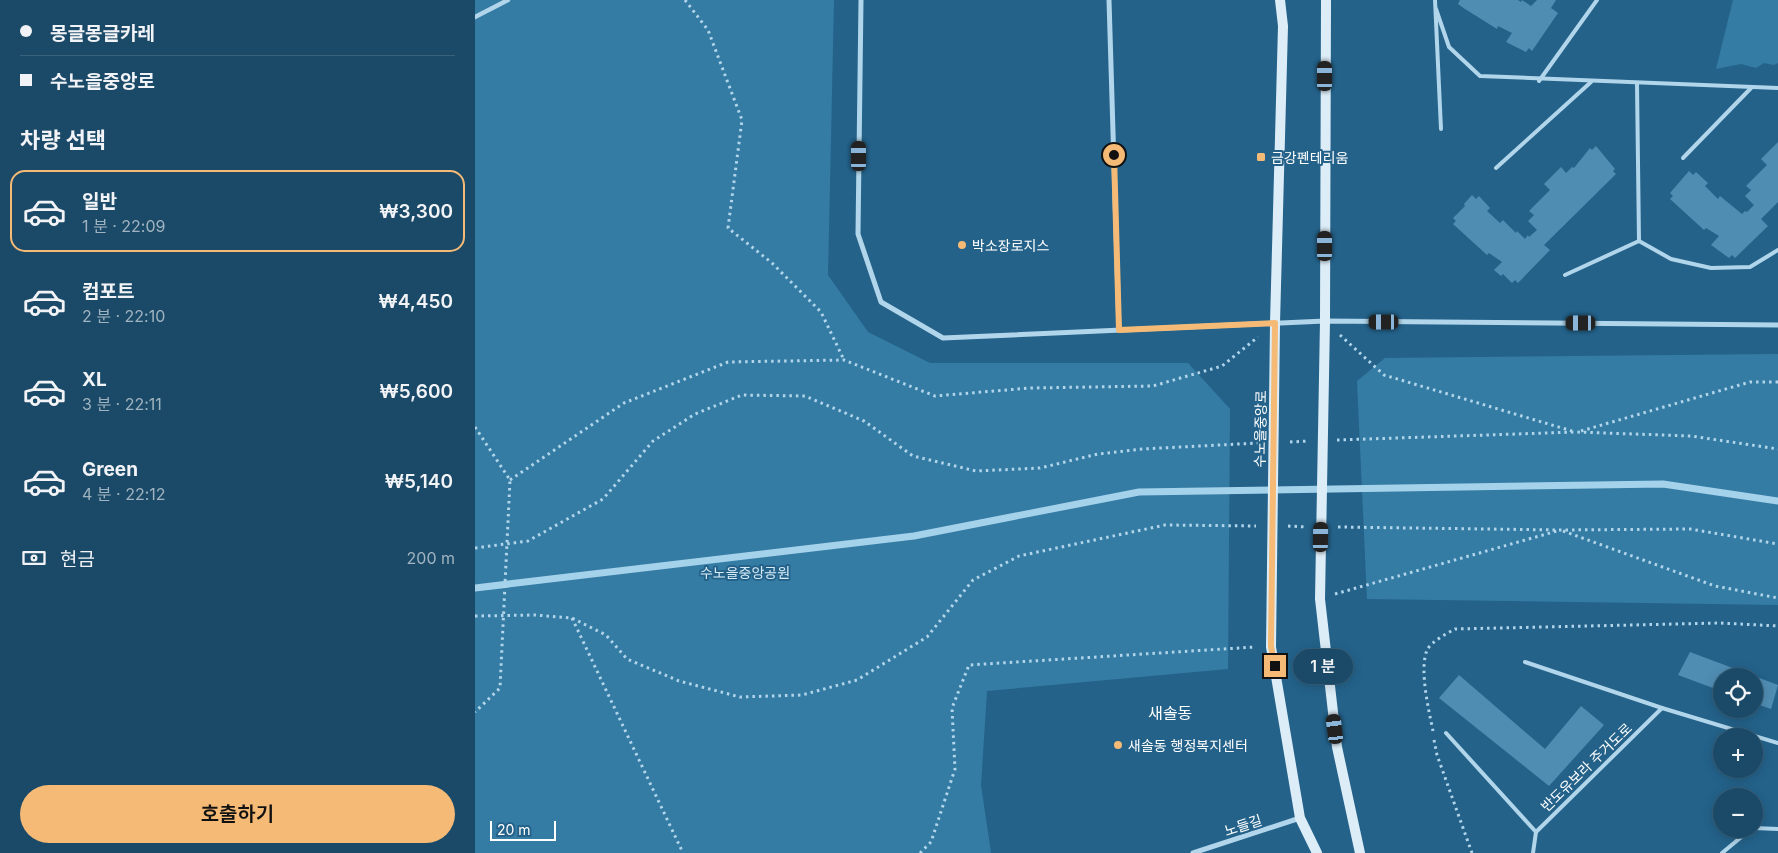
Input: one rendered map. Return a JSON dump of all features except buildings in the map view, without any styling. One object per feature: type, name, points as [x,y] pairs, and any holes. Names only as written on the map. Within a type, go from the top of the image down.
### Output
[{"type":"main road","name":"수노을중앙로","points":[[1280,0],[1283,26],[1275,323],[1271,646],[1301,818],[1317,853]]},
{"type":"main road","points":[[1326,0],[1325,321],[1320,599],[1337,748],[1361,853]]},
{"type":"street","points":[[475,18],[508,0]]},
{"type":"street","points":[[861,0],[858,234],[881,302],[943,338],[1325,321],[1778,325]]},
{"type":"street","points":[[1109,0],[1119,330]]},
{"type":"street","name":"노들길","points":[[1193,853],[1301,818]]},
{"type":"lane","points":[[1435,0],[1441,129]]},
{"type":"lane","points":[[1539,80],[1597,0]]},
{"type":"lane","points":[[1436,9],[1449,47],[1480,76],[1637,84],[1778,88]]},
{"type":"lane","points":[[1496,168],[1591,82]]},
{"type":"lane","points":[[1637,84],[1639,241]]},
{"type":"lane","points":[[1683,158],[1752,87]]},
{"type":"lane","points":[[1639,241],[1671,259],[1711,268],[1750,267],[1778,250]]},
{"type":"lane","points":[[1565,275],[1639,241]]},
{"type":"lane","points":[[1525,662],[1662,708],[1778,743]]},
{"type":"lane","name":"반도유보라 주거도로","points":[[1536,832],[1662,708]]},
{"type":"lane","points":[[1446,732],[1536,832],[1533,853]]},
{"type":"lane","points":[[1763,828],[1778,829]]},
{"type":"lane","points":[[1722,853],[1740,838]]},
{"type":"path","points":[[685,0],[708,30],[743,120],[729,228],[772,264],[821,312],[844,360]]},
{"type":"path","points":[[1325,321],[1384,375],[1576,432],[1750,382],[1778,382]]},
{"type":"path","points":[[510,480],[624,403],[729,362],[844,360],[935,396],[1030,388],[1153,386],[1222,366],[1275,323]]},
{"type":"path","points":[[475,548],[528,541],[603,499],[653,441],[695,414],[743,395],[805,396],[864,420],[913,456],[976,471],[1040,468],[1098,454],[1142,449],[1269,443]]},
{"type":"path","points":[[475,427],[510,480],[500,688],[475,712]]},
{"type":"path","points":[[1327,440],[1576,432],[1691,436],[1778,449]]},
{"type":"path","points":[[1288,442],[1317,440]]},
{"type":"path","points":[[475,616],[535,615],[572,618],[606,635],[627,658],[679,681],[740,697],[803,695],[857,680],[927,637],[973,580],[1019,556],[1165,525],[1264,526]]},
{"type":"path","points":[[1284,526],[1313,527]]},
{"type":"path","points":[[1333,527],[1560,530],[1690,529],[1778,544]]},
{"type":"path","points":[[1320,599],[1560,530],[1715,586],[1778,598]]},
{"type":"path","points":[[572,618],[683,853]]},
{"type":"path","points":[[920,853],[931,842],[955,769],[952,708],[969,665],[1271,646]]},
{"type":"green space","name":"수노을중앙공원","points":[[475,0],[834,0],[828,275],[868,332],[930,363],[1188,363],[1230,409],[1228,669],[987,691],[981,785],[991,853],[475,853]]},
{"type":"green space","points":[[1733,0],[1778,0],[1778,63],[1774,65],[1764,63],[1756,68],[1741,64],[1716,69]]},
{"type":"green space","points":[[1778,354],[1778,605],[1367,599],[1357,381],[1385,358]]},
{"type":"waterway","points":[[475,588],[914,536],[1139,492],[1663,484],[1778,501]]},
{"type":"place","name":"금강펜테리움","points":[[1261,157]]},
{"type":"place","name":"박소장로지스","points":[[962,245]]},
{"type":"place","name":"새솔동 행정복지센터","points":[[1118,745]]},
{"type":"district","name":"새솔동","points":[[1170,713]]},
{"type":"route","points":[[1114,155],[1119,330],[1275,323],[1271,646],[1275,666]]}]
